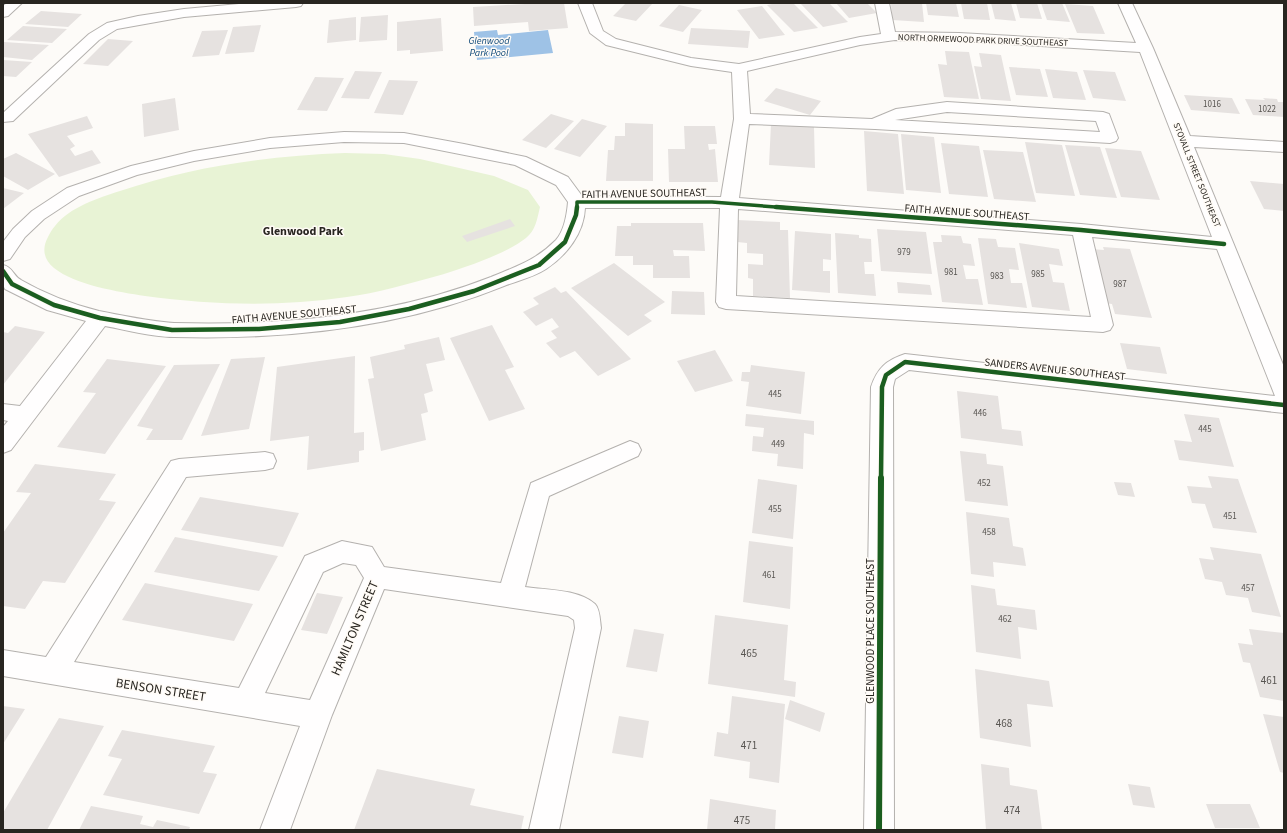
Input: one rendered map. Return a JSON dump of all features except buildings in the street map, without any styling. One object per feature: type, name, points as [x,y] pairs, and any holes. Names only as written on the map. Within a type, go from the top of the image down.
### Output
[{"type":"street","points":[[3,13],[15,3]]},
{"type":"street","points":[[7,118],[94,37],[112,26],[138,20],[184,13],[296,3]]},
{"type":"street","name":"NORTH ORMEWOOD PARK DRIVE SOUTHEAST","points":[[585,3],[597,33],[611,42],[691,62],[739,68],[860,41],[889,37],[959,37],[1146,48]]},
{"type":"street","points":[[882,3],[889,37]]},
{"type":"street","name":"STOVALL STREET SOUTHEAST","points":[[1125,3],[1146,48],[1284,393]]},
{"type":"street","points":[[739,68],[742,119],[729,204],[726,302],[1103,325],[1081,230]]},
{"type":"street","points":[[742,119],[875,124],[1110,138],[1103,117],[946,107],[896,114],[875,124]]},
{"type":"street","points":[[3,255],[19,233],[38,215],[73,192],[131,171],[194,156],[270,143],[344,137],[404,138],[464,149],[520,161],[555,177],[562,181],[577,202]]},
{"type":"street","points":[[1183,141],[1284,147]]},
{"type":"street","name":"FAITH AVENUE SOUTHEAST","points":[[3,271],[12,284],[54,305],[100,318],[172,330],[259,329],[340,322],[409,309],[474,291],[539,265],[565,242],[576,215],[577,202],[712,202],[1081,230],[1224,244]]},
{"type":"street","points":[[3,444],[100,318]]},
{"type":"street","name":"SANDERS AVENUE SOUTHEAST","points":[[882,432],[882,387],[886,375],[905,362],[1284,405]]},
{"type":"street","points":[[3,412],[25,415]]},
{"type":"street","name":"GLENWOOD PLACE SOUTHEAST","points":[[879,830],[882,432]]},
{"type":"street","points":[[510,596],[539,490],[630,450]]},
{"type":"street","points":[[53,671],[179,468],[265,461]]},
{"type":"street","name":"HAMILTON STREET","points":[[246,703],[314,564],[342,552],[363,555],[377,577],[318,714],[275,830]]},
{"type":"street","points":[[377,577],[572,605],[586,613],[588,628],[544,830]]},
{"type":"street","name":"BENSON STREET","points":[[3,663],[318,714]]},
{"type":"green space","points":[[316,154],[384,154],[420,159],[494,176],[528,190],[540,207],[536,224],[526,238],[507,250],[437,276],[370,293],[297,302],[246,304],[145,296],[98,287],[73,279],[50,265],[46,257],[44,249],[46,241],[52,230],[61,219],[76,208],[103,197],[147,182],[203,169],[259,160]]},
{"type":"water","name":"Glenwood Park Pool","points":[[497,30],[498,35],[548,30],[553,53],[477,60],[474,32]]},
{"type":"cycle path","points":[[3,271],[12,284],[54,305],[100,318],[172,330],[259,329],[340,322],[409,309],[474,291],[539,265],[565,242],[576,215],[577,202],[712,202],[1081,230],[1224,244]]},
{"type":"cycle path","points":[[879,830],[882,387],[886,375],[905,362],[1284,405]]},
{"type":"district","name":"Glenwood Park","points":[[303,231]]}]
